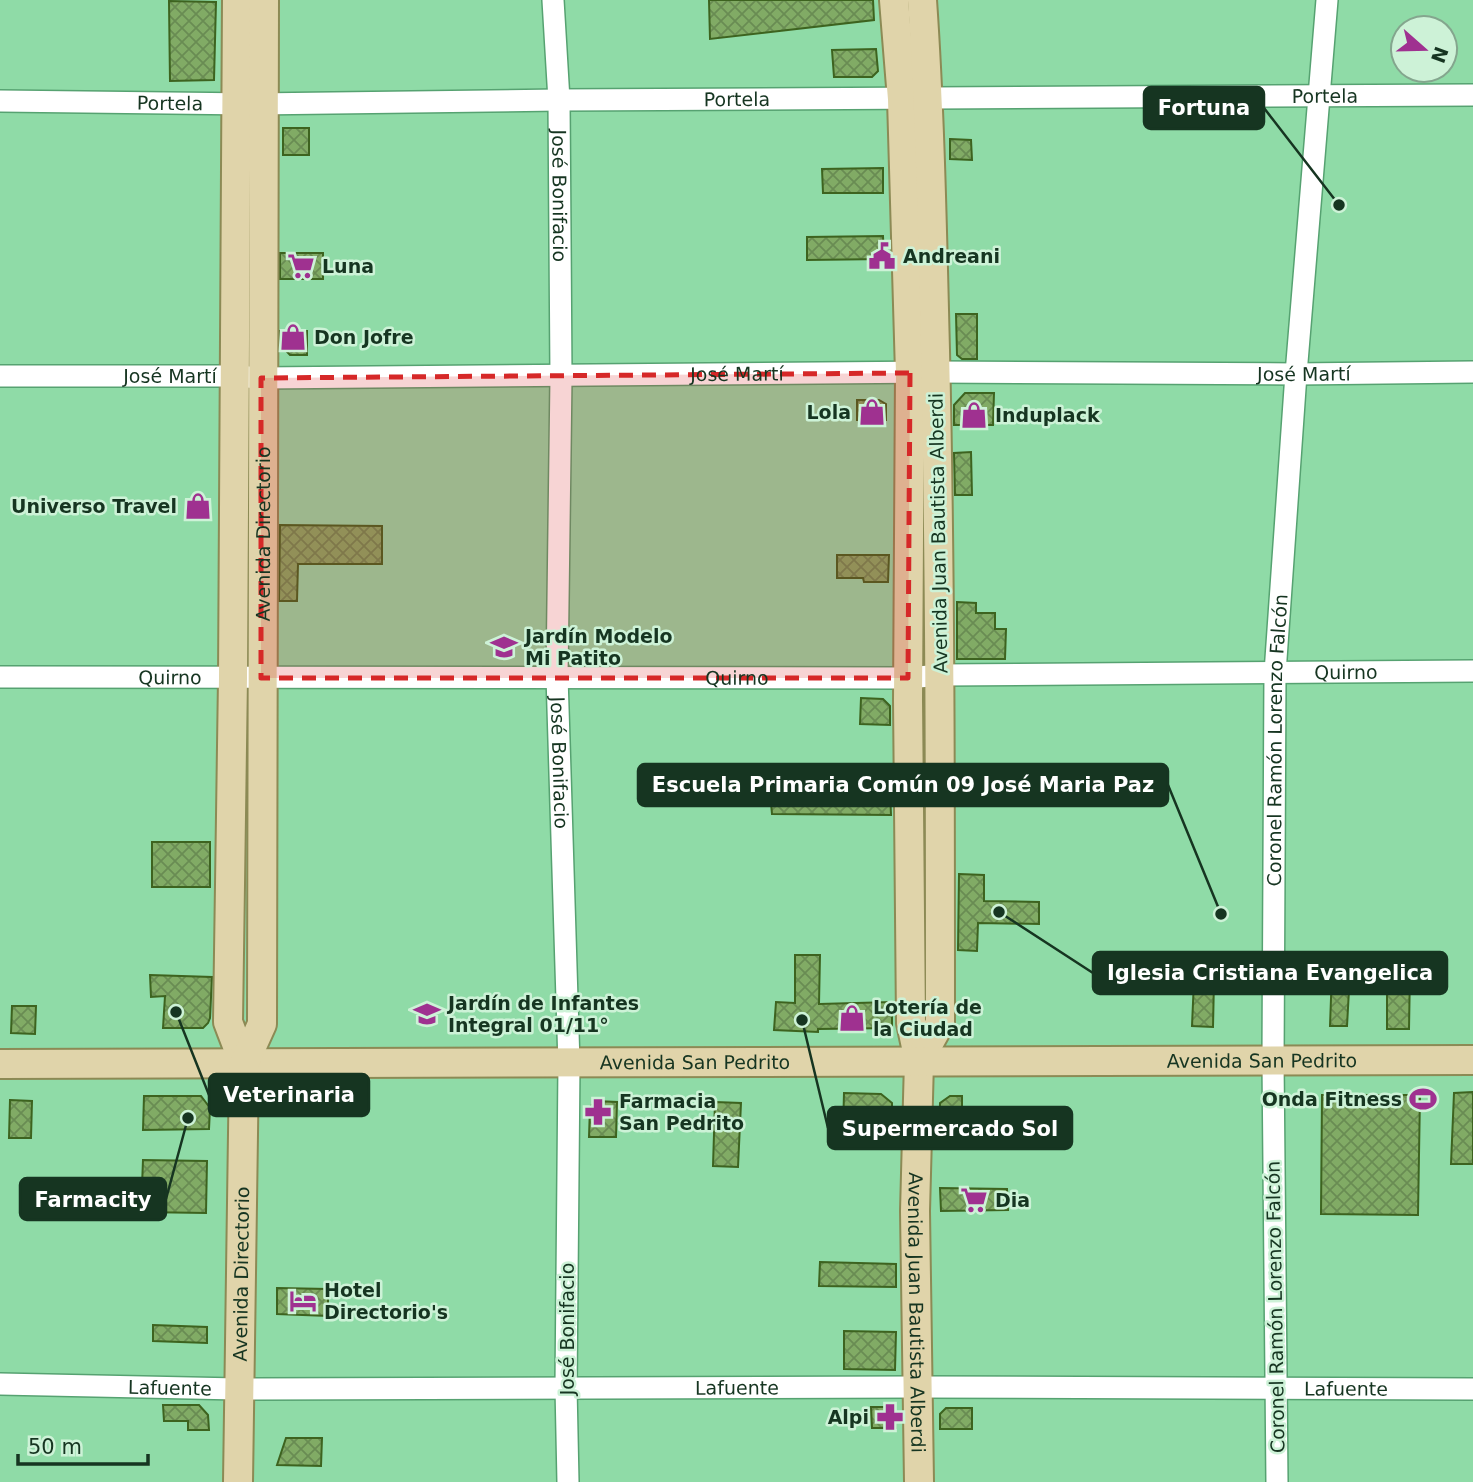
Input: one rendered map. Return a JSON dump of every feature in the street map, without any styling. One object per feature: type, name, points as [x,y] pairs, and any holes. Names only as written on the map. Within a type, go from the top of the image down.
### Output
[{"type":"main road","name":"Avenida Directorio","points":[[237,0],[250,104]]},
{"type":"main road","name":"Avenida Directorio","points":[[238,1482],[244,1064],[228,1022],[233,678],[248,377],[250,104],[264,0]]},
{"type":"main road","name":"Avenida Juan Bautista Alberdi","points":[[894,0],[915,99]]},
{"type":"main road","name":"Avenida Juan Bautista Alberdi","points":[[919,1061],[940,1023],[940,675],[922,373],[915,99],[922,0]]},
{"type":"main road","name":"Avenida Juan Bautista Alberdi","points":[[919,1482],[915,1211],[919,1061],[911,1023],[908,678],[922,373]]},
{"type":"main road","name":"Avenida Directorio","points":[[244,1064],[262,1024],[261,678],[248,377]]},
{"type":"main road","name":"Avenida San Pedrito","points":[[0,1064],[1473,1060]]},
{"type":"street","name":"José Bonifacio","points":[[553,0],[559,100],[561,377],[557,676],[569,1064],[566,1387],[568,1482]]},
{"type":"street","name":"Coronel Ramón Lorenzo Falcón","points":[[1278,1482],[1273,1061],[1275,673],[1327,0]]},
{"type":"street","name":"Portela","points":[[0,101],[250,104],[1473,95]]},
{"type":"street","name":"José Martí","points":[[0,376],[561,377],[1473,372]]},
{"type":"street","name":"Quirno","points":[[0,677],[908,678],[940,675],[1473,671]]},
{"type":"street","name":"Lafuente","points":[[0,1384],[238,1389],[1473,1389]]},
{"type":"highlighted area","points":[[910,373],[908,678],[261,678],[261,378]]},
{"type":"building","points":[[709,0],[873,0],[874,20],[710,39]]},
{"type":"building","points":[[169,1],[216,2],[214,80],[170,81]]},
{"type":"building","points":[[876,49],[878,71],[872,77],[834,77],[832,50]]},
{"type":"building","points":[[283,128],[309,128],[309,155],[283,155]]},
{"type":"building","points":[[950,139],[971,140],[972,160],[950,159]]},
{"type":"building","points":[[883,168],[883,193],[823,193],[822,169]]},
{"type":"building","points":[[883,236],[884,259],[807,260],[807,237]]},
{"type":"building","name":"Luna","points":[[280,253],[323,253],[323,279],[280,279]]},
{"type":"building","points":[[956,314],[977,314],[977,359],[962,359],[957,355]]},
{"type":"building","name":"Don Jofre","points":[[280,331],[307,331],[307,355],[290,355],[280,344]]},
{"type":"building","name":"Induplack","points":[[965,393],[994,393],[993,425],[954,425],[954,405]]},
{"type":"building","name":"Lola","points":[[857,400],[879,400],[886,404],[886,420],[857,420]]},
{"type":"building","points":[[971,452],[972,495],[955,495],[954,453]]},
{"type":"building","points":[[280,525],[382,526],[382,564],[298,564],[297,601],[279,601]]},
{"type":"building","points":[[837,555],[889,555],[888,582],[837,578]]},
{"type":"building","points":[[957,602],[976,603],[976,613],[995,613],[995,629],[1006,629],[1005,659],[957,659]]},
{"type":"building","points":[[861,698],[883,699],[890,706],[890,725],[860,724]]},
{"type":"building","points":[[770,791],[890,791],[891,815],[772,814]]},
{"type":"building","points":[[152,842],[210,842],[210,887],[152,887]]},
{"type":"building","points":[[959,874],[984,875],[984,901],[1039,902],[1039,924],[978,923],[977,951],[958,950]]},
{"type":"building","points":[[795,955],[820,955],[819,1004],[892,1002],[892,1028],[818,1029],[818,1032],[774,1030],[776,1002],[795,1003]]},
{"type":"building","points":[[1332,971],[1350,972],[1347,1026],[1330,1026]]},
{"type":"building","points":[[1387,972],[1410,972],[1409,1029],[1387,1029]]},
{"type":"building","points":[[150,975],[212,977],[208,1023],[203,1028],[163,1028],[165,996],[151,997]]},
{"type":"building","points":[[1194,980],[1214,980],[1213,1027],[1192,1026]]},
{"type":"building","points":[[12,1006],[36,1006],[35,1034],[11,1033]]},
{"type":"building","points":[[1473,1092],[1473,1164],[1451,1164],[1454,1093]]},
{"type":"building","points":[[844,1093],[881,1094],[892,1103],[892,1130],[843,1131]]},
{"type":"building","points":[[1322,1095],[1420,1095],[1418,1215],[1321,1214]]},
{"type":"building","points":[[144,1096],[201,1096],[210,1108],[209,1129],[143,1130]]},
{"type":"building","points":[[950,1096],[962,1096],[962,1145],[939,1145],[940,1103]]},
{"type":"building","points":[[10,1100],[32,1101],[31,1138],[9,1138]]},
{"type":"building","points":[[596,1101],[617,1102],[616,1137],[589,1137],[590,1107]]},
{"type":"building","points":[[715,1102],[741,1103],[738,1167],[713,1166]]},
{"type":"building","points":[[143,1160],[207,1161],[206,1213],[141,1212]]},
{"type":"building","name":"Dia","points":[[940,1188],[1007,1189],[1008,1210],[941,1211]]},
{"type":"building","points":[[820,1262],[896,1264],[896,1287],[819,1286]]},
{"type":"building","name":"Hotel Directorio's","points":[[277,1288],[328,1289],[328,1316],[277,1314]]},
{"type":"building","points":[[153,1325],[207,1327],[207,1343],[153,1341]]},
{"type":"building","points":[[844,1331],[896,1332],[895,1370],[844,1369]]},
{"type":"building","points":[[163,1405],[199,1405],[208,1415],[209,1430],[188,1430],[188,1421],[164,1421]]},
{"type":"building","points":[[871,1407],[890,1407],[896,1413],[896,1428],[872,1428]]},
{"type":"building","points":[[946,1408],[972,1408],[972,1429],[940,1429],[940,1414]]},
{"type":"building","points":[[286,1438],[322,1438],[321,1466],[277,1465]]},
{"type":"place","name":"Fortuna","points":[[1339,205]]},
{"type":"place","name":"Andreani","points":[[882,256]]},
{"type":"place","name":"Luna","points":[[301,266]]},
{"type":"place","name":"Don Jofre","points":[[293,337]]},
{"type":"place","name":"Lola","points":[[872,412]]},
{"type":"place","name":"Induplack","points":[[974,415]]},
{"type":"place","name":"Universo Travel","points":[[198,506]]},
{"type":"place","name":"Jardín Modelo Mi Patito","points":[[504,647]]},
{"type":"place","name":"Iglesia Cristiana Evangelica","points":[[999,912]]},
{"type":"place","name":"Escuela Primaria Común 09 José Maria Paz","points":[[1221,914]]},
{"type":"place","name":"Veterinaria","points":[[176,1012]]},
{"type":"place","name":"Jardín de Infantes Integral 01/11°","points":[[427,1014]]},
{"type":"place","name":"Lotería de la Ciudad","points":[[852,1018]]},
{"type":"place","name":"Supermercado Sol","points":[[802,1020]]},
{"type":"place","name":"Onda Fitness","points":[[1423,1099]]},
{"type":"place","name":"Farmacia San Pedrito","points":[[598,1112]]},
{"type":"place","name":"Farmacity","points":[[188,1118]]},
{"type":"place","name":"Dia","points":[[974,1200]]},
{"type":"place","name":"Hotel Directorio's","points":[[303,1301]]},
{"type":"place","name":"Alpi","points":[[890,1417]]}]
